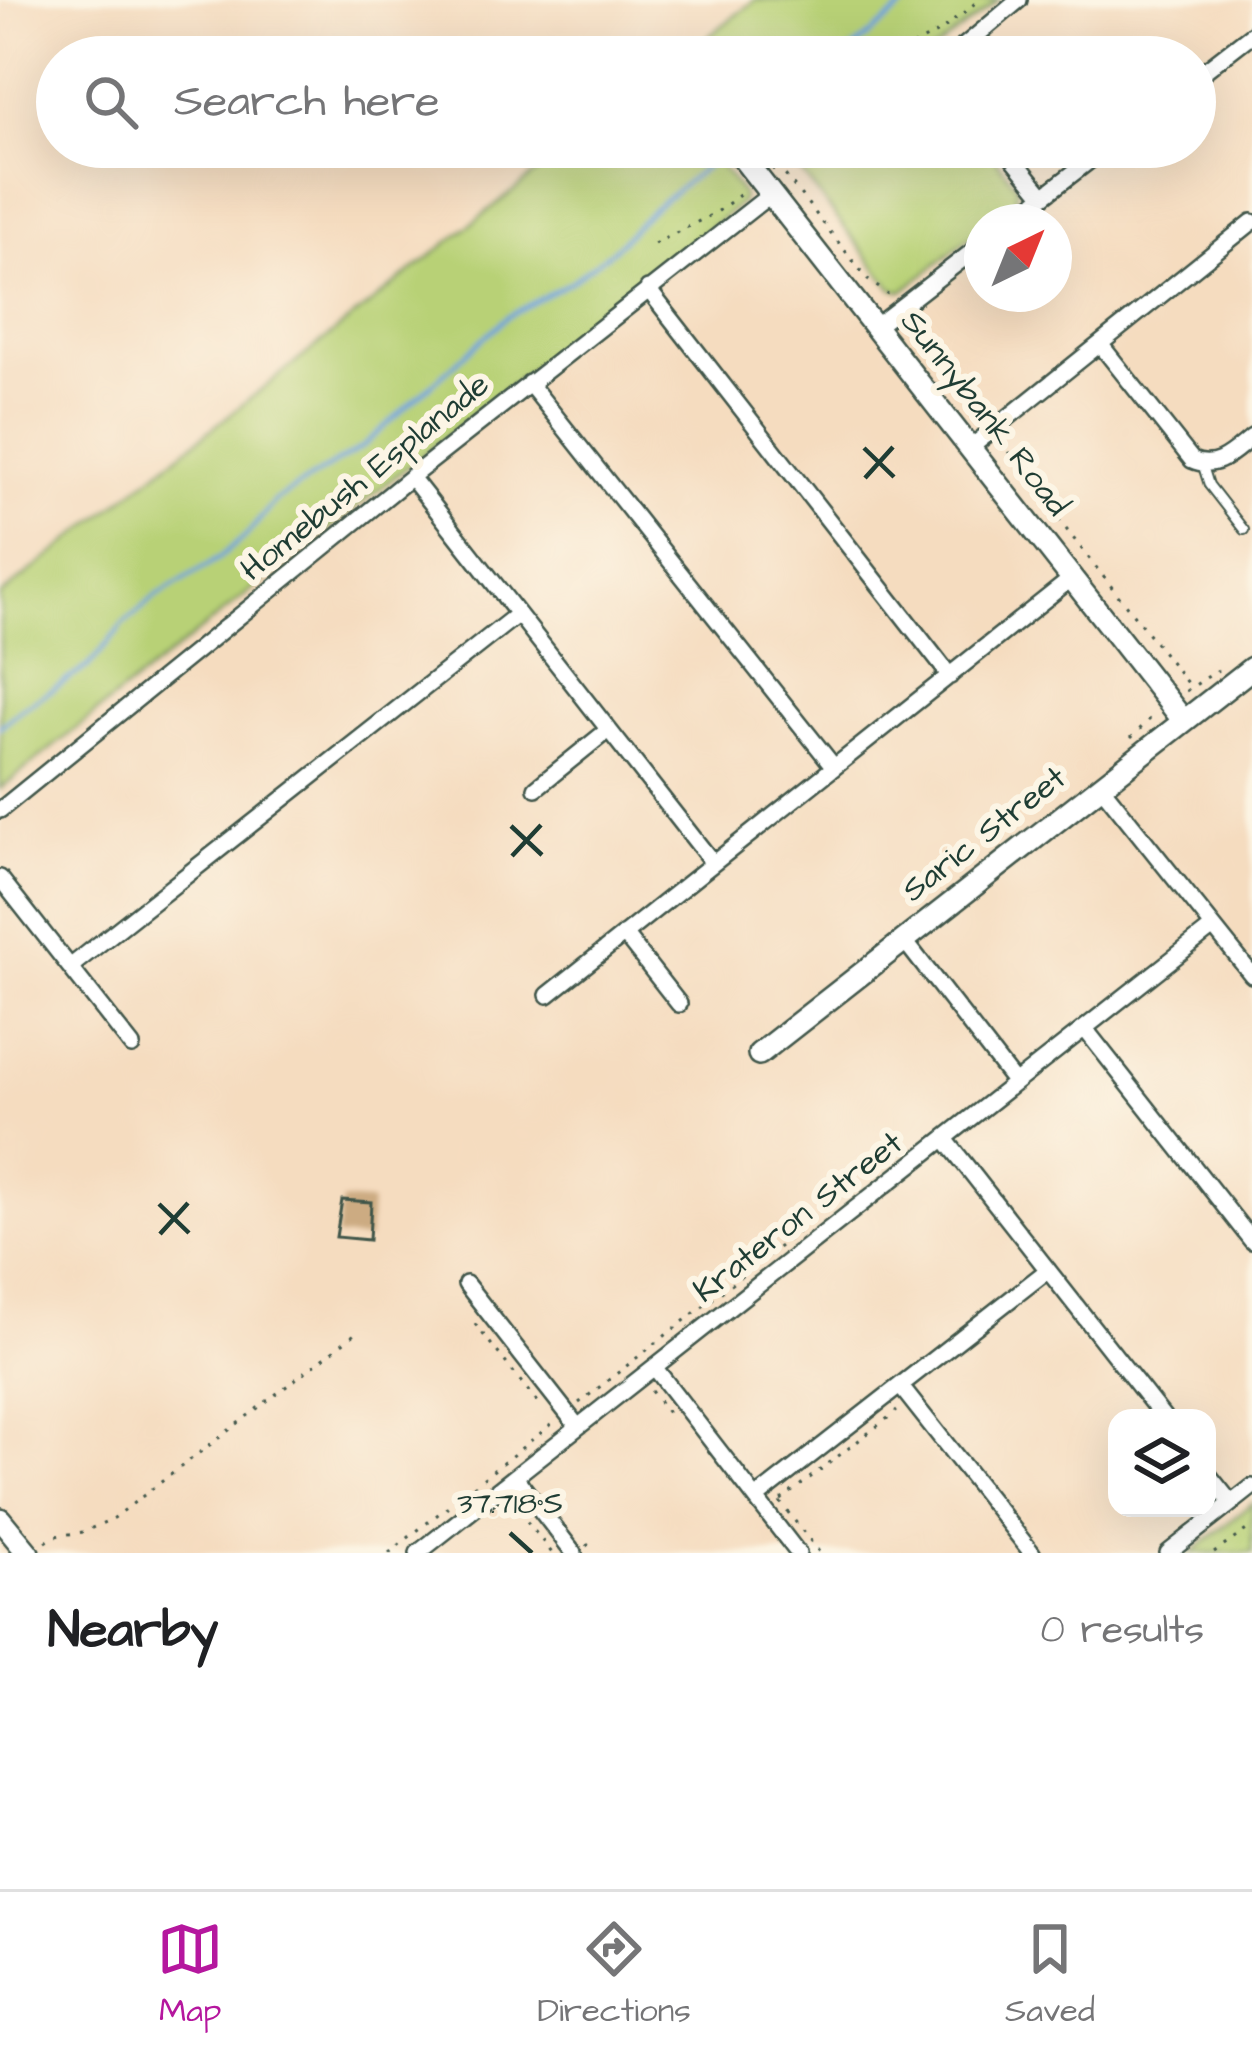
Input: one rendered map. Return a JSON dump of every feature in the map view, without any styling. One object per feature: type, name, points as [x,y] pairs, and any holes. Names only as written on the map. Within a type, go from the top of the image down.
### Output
[{"type":"street","points":[[976,36],[1019,0]]},
{"type":"street","points":[[1216,62],[1252,34]]},
{"type":"street","name":"Sunnybank Road","points":[[756,168],[1183,720]]},
{"type":"street","points":[[1021,168],[1044,196]]},
{"type":"street","points":[[1034,204],[1080,168]]},
{"type":"street","name":"Homebush Esplanade","points":[[0,810],[648,290],[769,180]]},
{"type":"street","points":[[970,448],[1252,222]]},
{"type":"street","points":[[875,327],[964,258]]},
{"type":"street","points":[[648,290],[950,676]]},
{"type":"street","points":[[1100,344],[1192,460],[1203,465],[1218,463],[1252,437]]},
{"type":"street","points":[[529,383],[834,767]]},
{"type":"street","points":[[411,477],[713,863]]},
{"type":"street","points":[[548,994],[1072,578]]},
{"type":"street","points":[[70,967],[518,614]]},
{"type":"street","name":"Saric Street","points":[[759,1054],[1252,668]]},
{"type":"street","points":[[536,788],[608,730]]},
{"type":"street","points":[[1100,785],[1252,975]]},
{"type":"street","points":[[0,878],[132,1046]]},
{"type":"street","name":"Krateron Street","points":[[418,1553],[515,1477],[572,1420],[655,1368],[1214,927]]},
{"type":"street","points":[[623,934],[679,1004]]},
{"type":"street","points":[[904,940],[1016,1083]]},
{"type":"street","points":[[1085,1029],[1252,1240]]},
{"type":"street","points":[[945,1139],[1157,1409]]},
{"type":"street","points":[[756,1498],[1048,1270]]},
{"type":"street","points":[[466,1284],[572,1420]]},
{"type":"street","points":[[655,1368],[798,1553]]},
{"type":"street","points":[[901,1387],[1032,1553]]},
{"type":"street","points":[[515,1477],[574,1553]]},
{"type":"street","points":[[1216,1484],[1231,1503]]},
{"type":"street","points":[[1168,1553],[1252,1487]]},
{"type":"street","points":[[0,1519],[35,1549]]},
{"type":"lane","points":[[1203,465],[1209,485],[1244,530]]},
{"type":"path","points":[[931,36],[979,0]]},
{"type":"path","points":[[767,168],[769,180],[901,307],[920,347],[963,399],[995,427],[1015,464],[1191,688]]},
{"type":"path","points":[[654,244],[716,212],[780,168]]},
{"type":"path","points":[[389,1553],[572,1420],[806,1226]]},
{"type":"path","points":[[475,1324],[541,1406]]},
{"type":"path","points":[[35,1549],[55,1536],[82,1532],[114,1518],[360,1330]]},
{"type":"path","points":[[779,1502],[901,1408]]},
{"type":"path","points":[[510,1500],[552,1553]]},
{"type":"path","points":[[1214,1553],[1252,1526]]},
{"type":"green space","points":[[755,0],[999,0],[953,36],[709,36]]},
{"type":"green space","points":[[542,168],[722,168],[742,194],[741,203],[0,789],[0,596]]},
{"type":"green space","points":[[798,168],[1003,168],[1017,186],[1015,202],[964,204],[964,242],[903,291],[893,289]]},
{"type":"green space","points":[[1252,1503],[1252,1553],[1191,1553]]},
{"type":"building","points":[[342,1200],[371,1202],[369,1240],[336,1237]]},
{"type":"waterway","points":[[869,36],[913,0]]},
{"type":"waterway","points":[[0,727],[89,666],[124,623],[158,595],[219,558],[246,536],[276,500],[362,447],[507,317],[572,281],[704,168]]}]
